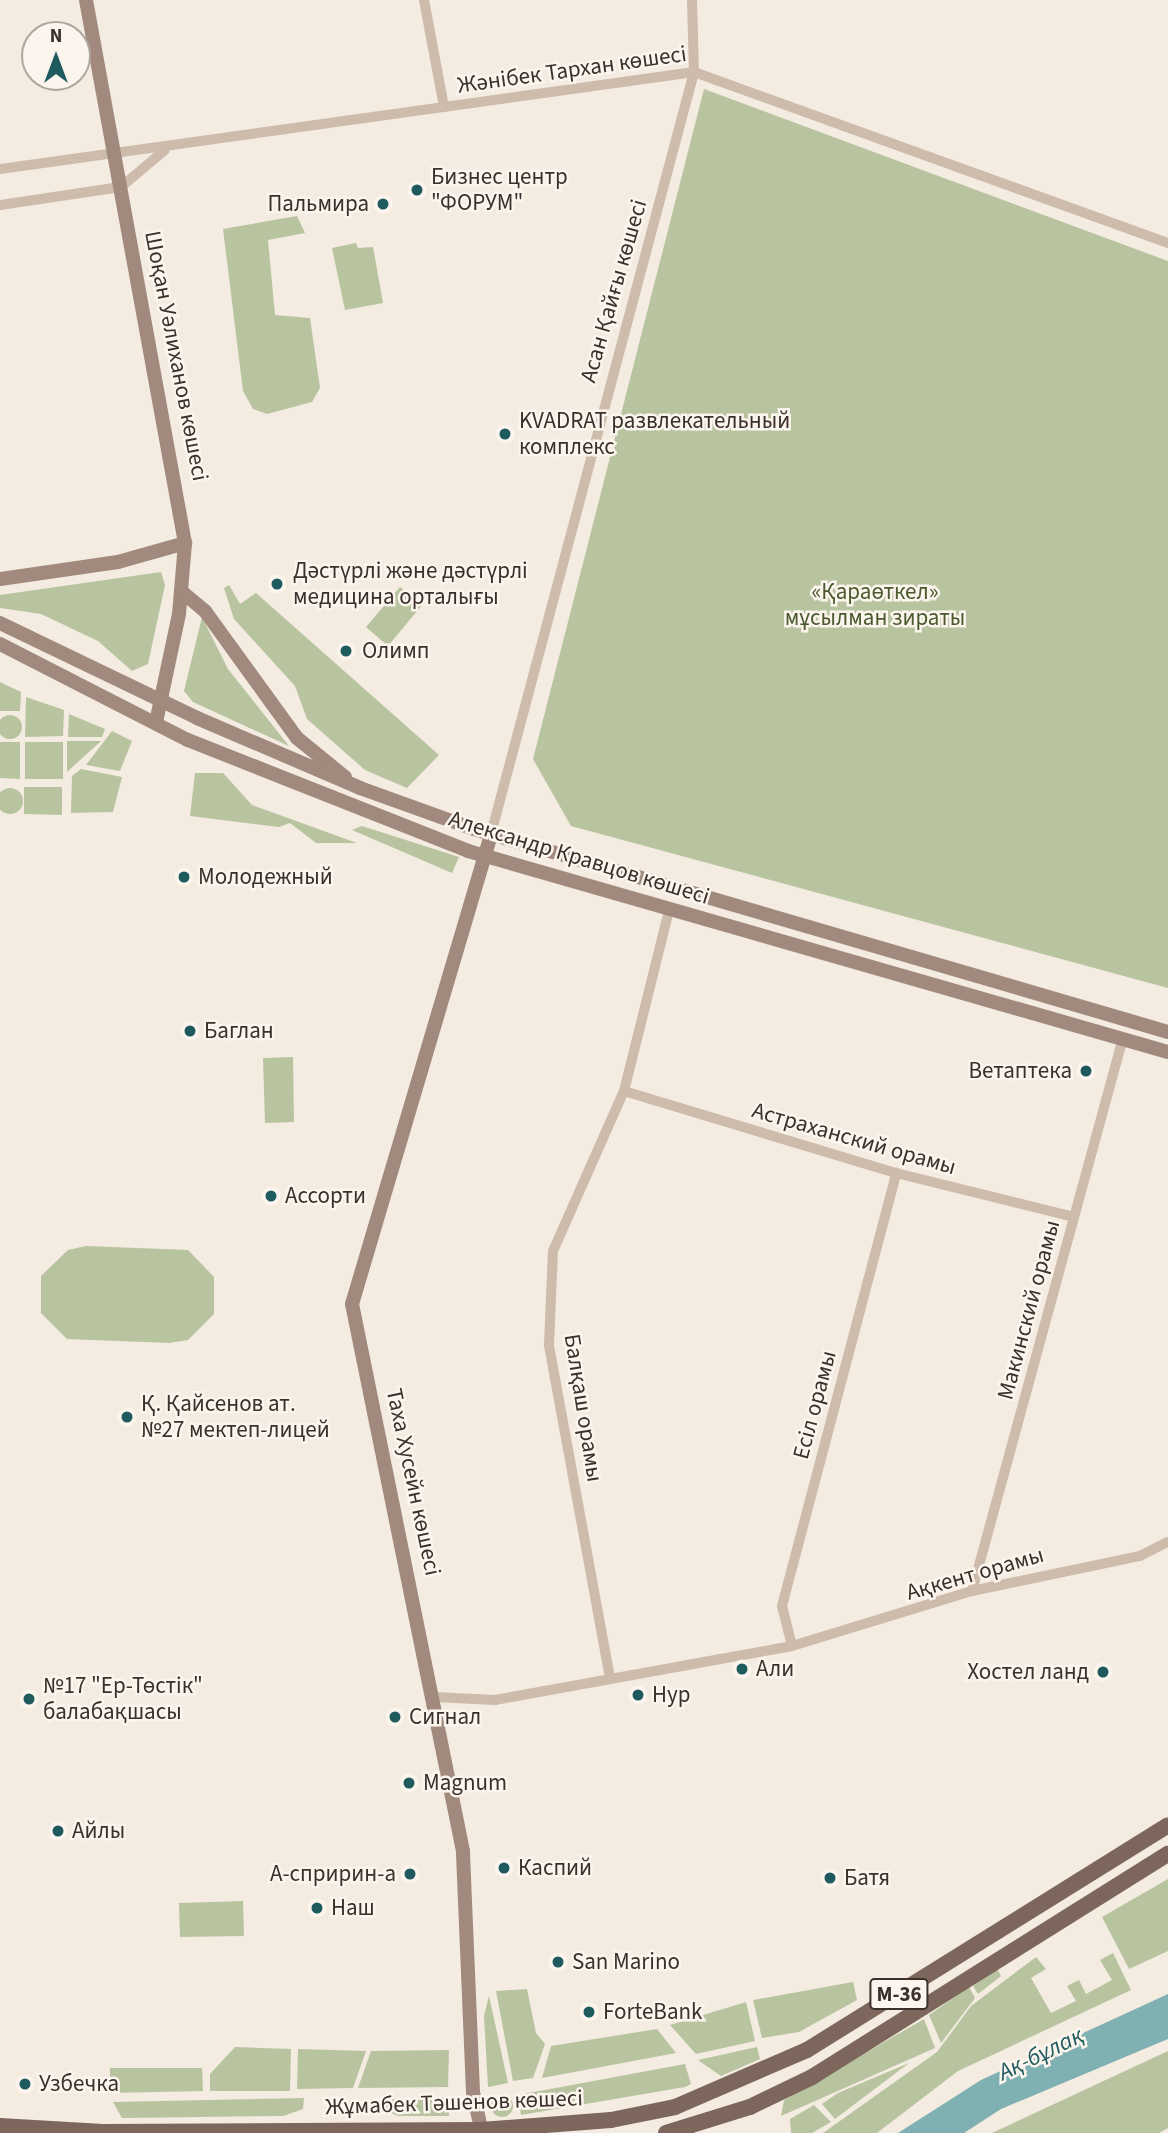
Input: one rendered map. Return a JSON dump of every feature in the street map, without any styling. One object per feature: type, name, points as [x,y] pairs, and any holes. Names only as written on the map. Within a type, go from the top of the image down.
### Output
[{"type":"main road","name":"Шоқан Уәлиханов көшесі","points":[[86,0],[185,543],[181,591],[156,722]]},
{"type":"main road","points":[[0,579],[118,562],[185,543]]},
{"type":"main road","points":[[181,591],[205,611],[297,738],[360,788]]},
{"type":"main road","name":"Александр Кравцов көшесі","points":[[0,623],[160,699],[360,788],[491,834],[1168,1032]]},
{"type":"main road","name":"Александр Кравцов көшесі","points":[[0,644],[156,722],[321,797],[485,856],[1168,1052]]},
{"type":"main road","name":"Таха Хусейн көшесі","points":[[481,2131],[473,2092],[463,1851],[434,1697],[352,1304],[491,834]]},
{"type":"main road","name":"Жұмабек Тәшенов көшесі","points":[[0,2126],[103,2132],[504,2131],[611,2120],[737,2085],[817,2044],[1168,1825]]},
{"type":"main road","name":"M-36","points":[[666,2133],[750,2107],[812,2077],[1168,1854]]},
{"type":"street","points":[[424,0],[444,107]]},
{"type":"street","name":"Асан Қайғы көшесі","points":[[491,834],[694,72],[692,0]]},
{"type":"street","name":"Жәнібек Тархан көшесі","points":[[0,169],[114,151],[165,150],[694,72],[1168,243]]},
{"type":"street","points":[[0,205],[121,187],[165,150]]},
{"type":"street","name":"Балқаш орамы","points":[[610,1678],[549,1345],[553,1251],[625,1091],[669,909]]},
{"type":"street","name":"Макинский орамы","points":[[972,1591],[1123,1038]]},
{"type":"street","name":"Астраханский орамы","points":[[625,1091],[896,1174],[1074,1217]]},
{"type":"street","name":"Есіл орамы","points":[[792,1646],[782,1606],[896,1174]]},
{"type":"street","name":"Ақкент орамы","points":[[792,1646],[972,1591],[1140,1556],[1168,1542]]},
{"type":"street","points":[[434,1697],[495,1700],[792,1646]]},
{"type":"green space","name":"«Қараөткел» мұсылман зираты","points":[[704,89],[1168,261],[1168,988],[571,826],[533,759]]},
{"type":"green space","points":[[297,216],[305,233],[268,240],[275,315],[310,318],[320,388],[312,402],[267,414],[253,409],[243,391],[223,229]]},
{"type":"green space","points":[[356,243],[358,248],[373,247],[383,303],[345,310],[332,248]]},
{"type":"green space","points":[[161,572],[165,585],[148,664],[132,671],[98,641],[41,614],[0,608],[0,595]]},
{"type":"green space","points":[[229,585],[240,604],[256,593],[439,755],[407,788],[365,770],[307,719],[295,686],[234,619],[224,588]]},
{"type":"green space","points":[[400,587],[422,605],[388,646],[366,627]]},
{"type":"green space","points":[[202,617],[228,669],[289,746],[193,702],[184,691]]},
{"type":"green space","points":[[0,682],[21,692],[20,711],[0,711]]},
{"type":"green space","points":[[26,697],[64,710],[63,736],[25,737]]},
{"type":"green space","points":[[69,714],[105,729],[102,737],[68,737]]},
{"type":"green space","points":[[10,715],[21,722],[22,727],[15,738],[10,739],[-1,732],[-2,727],[5,716]]},
{"type":"green space","points":[[112,731],[132,741],[120,771],[86,765]]},
{"type":"green space","points":[[67,741],[101,741],[67,772]]},
{"type":"green space","points":[[0,742],[20,742],[20,779],[0,778]]},
{"type":"green space","points":[[25,742],[63,742],[63,779],[25,779]]},
{"type":"green space","points":[[81,769],[122,777],[113,812],[71,813],[72,776]]},
{"type":"green space","points":[[195,773],[223,773],[252,805],[357,843],[316,843],[290,823],[279,827],[190,816]]},
{"type":"green space","points":[[24,787],[62,787],[62,815],[24,814]]},
{"type":"green space","points":[[10,788],[19,792],[23,801],[19,810],[10,814],[1,810],[-3,801],[1,792]]},
{"type":"green space","points":[[362,826],[459,857],[452,873],[352,830]]},
{"type":"green space","points":[[293,1057],[294,1122],[265,1123],[263,1058]]},
{"type":"green space","points":[[86,1246],[188,1250],[214,1277],[214,1314],[188,1340],[169,1343],[67,1339],[41,1313],[41,1276],[68,1250]]},
{"type":"green space","points":[[1168,1879],[1168,1951],[1129,1969],[1102,1917]]},
{"type":"green space","points":[[243,1901],[244,1936],[180,1937],[179,1903]]},
{"type":"green space","points":[[1113,1953],[1131,1990],[958,2071],[877,2133],[823,2133],[937,2052],[971,2006],[1036,1957],[1046,1969],[1031,1978],[1051,2013],[1076,2001],[1067,1986],[1079,1980],[1086,1994],[1112,1980],[1100,1960]]},
{"type":"green space","points":[[997,1968],[1001,1976],[978,1994],[973,1986]]},
{"type":"green space","points":[[853,1982],[857,2000],[799,2032],[762,2038],[753,2000]]},
{"type":"green space","points":[[969,1987],[975,1998],[941,2043],[929,2015]]},
{"type":"green space","points":[[527,1989],[536,2033],[545,2044],[533,2078],[513,2081],[496,1991]]},
{"type":"green space","points":[[489,1996],[508,2083],[488,2087],[484,2016]]},
{"type":"green space","points":[[746,2002],[755,2041],[696,2054],[670,2025]]},
{"type":"green space","points":[[924,2019],[935,2048],[781,2116],[784,2100]]},
{"type":"green space","points":[[657,2029],[676,2053],[542,2078],[551,2046]]},
{"type":"green space","points":[[235,2047],[291,2049],[290,2091],[210,2091],[210,2074]]},
{"type":"green space","points":[[757,2047],[760,2059],[721,2076],[698,2060]]},
{"type":"green space","points":[[298,2049],[366,2051],[353,2088],[297,2089]]},
{"type":"green space","points":[[449,2050],[448,2087],[358,2088],[371,2051]]},
{"type":"green space","points":[[1168,2051],[1168,2128],[1159,2133],[992,2133]]},
{"type":"green space","points":[[909,2063],[835,2119],[822,2104],[838,2093]]},
{"type":"green space","points":[[685,2064],[691,2084],[685,2087],[521,2115],[518,2095]]},
{"type":"green space","points":[[110,2068],[202,2068],[203,2091],[110,2093]]},
{"type":"green space","points":[[502,2095],[510,2098],[513,2106],[510,2114],[502,2117],[494,2114],[491,2106],[494,2098]]},
{"type":"green space","points":[[448,2097],[449,2116],[398,2116],[378,2108],[378,2100]]},
{"type":"green space","points":[[304,2098],[303,2109],[283,2116],[122,2118],[113,2102]]},
{"type":"green space","points":[[814,2105],[831,2122],[812,2133],[791,2133],[790,2119]]},
{"type":"water","name":"Ақ-бұлақ","points":[[1168,1994],[1168,2039],[1001,2109],[964,2133],[898,2133],[981,2080]]},
{"type":"place","name":"Бизнес центр \"ФОРУМ\"","points":[[417,190]]},
{"type":"place","name":"Пальмира","points":[[383,204]]},
{"type":"place","name":"KVADRAT развлекательный комплекс","points":[[505,434]]},
{"type":"place","name":"Дәстүрлі және дәстүрлі медицина орталығы","points":[[277,584]]},
{"type":"place","name":"Олимп","points":[[346,651]]},
{"type":"place","name":"Молодежный","points":[[184,877]]},
{"type":"place","name":"Баглан","points":[[190,1031]]},
{"type":"place","name":"Ветаптека","points":[[1086,1071]]},
{"type":"place","name":"Ассорти","points":[[271,1196]]},
{"type":"place","name":"Қ. Қайсенов ат. №27 мектеп-лицей","points":[[127,1417]]},
{"type":"place","name":"Али","points":[[742,1669]]},
{"type":"place","name":"Хостел ланд","points":[[1103,1672]]},
{"type":"place","name":"Нур","points":[[638,1695]]},
{"type":"place","name":"№17 \"Ер-Төстік\" балабақшасы","points":[[29,1699]]},
{"type":"place","name":"Сигнал","points":[[395,1717]]},
{"type":"place","name":"Magnum","points":[[409,1783]]},
{"type":"place","name":"Айлы","points":[[58,1831]]},
{"type":"place","name":"Каспий","points":[[504,1868]]},
{"type":"place","name":"А-спририн-а","points":[[410,1874]]},
{"type":"place","name":"Батя","points":[[830,1878]]},
{"type":"place","name":"Наш","points":[[317,1908]]},
{"type":"place","name":"San Marino","points":[[558,1962]]},
{"type":"place","name":"ForteBank","points":[[589,2012]]},
{"type":"place","name":"Узбечка","points":[[25,2084]]}]
